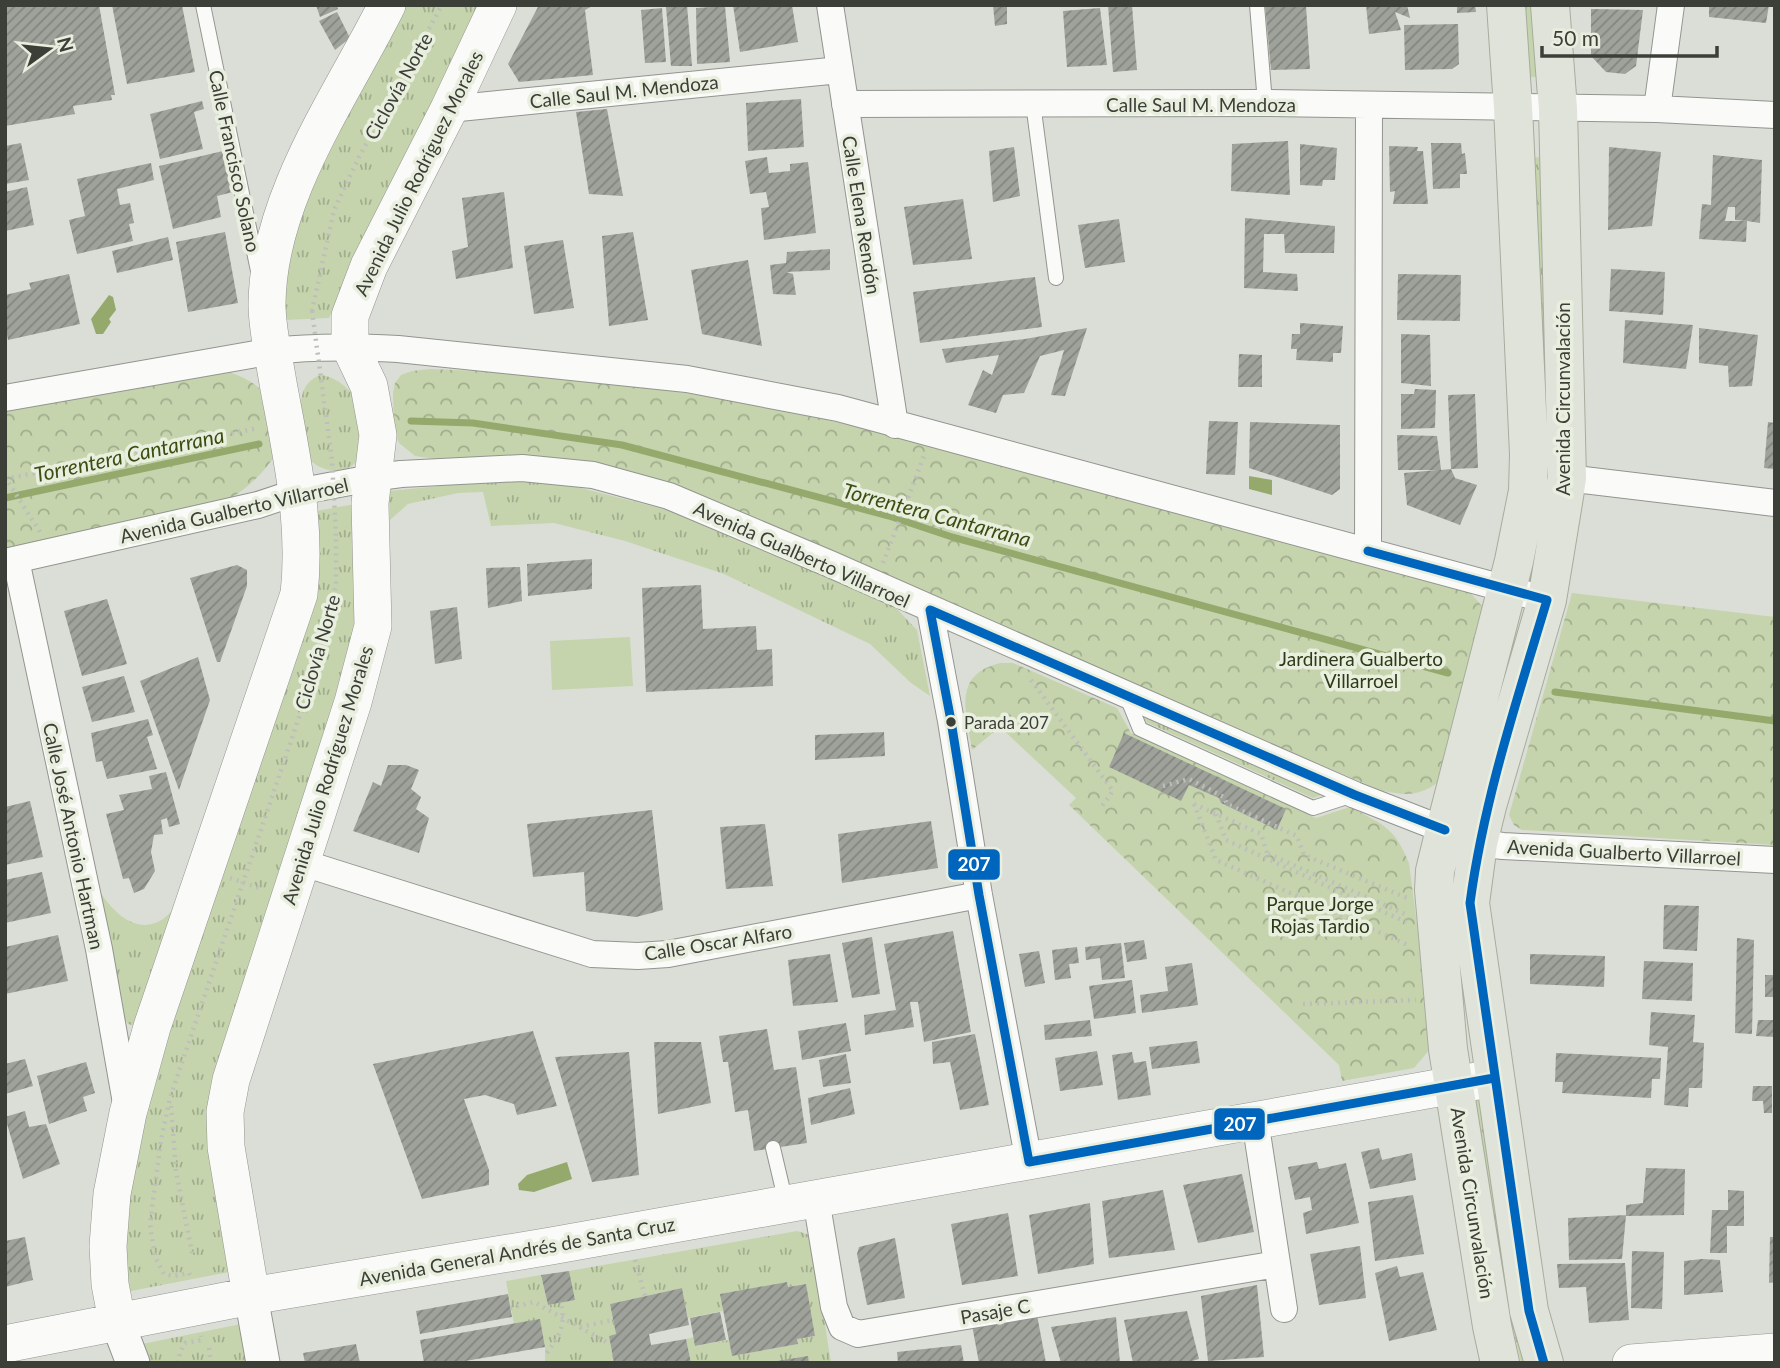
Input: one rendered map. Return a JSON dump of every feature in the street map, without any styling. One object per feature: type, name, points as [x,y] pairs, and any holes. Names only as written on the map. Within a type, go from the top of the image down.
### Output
[{"type":"highway","name":"Avenida Circunvalación","points":[[1506,5],[1529,454],[1528,491],[1506,589],[1462,837],[1529,1311],[1544,1363]]},
{"type":"highway","name":"Avenida Circunvalación","points":[[1500,1363],[1448,1049],[1434,890],[1436,871],[1462,837],[1547,600],[1567,478],[1558,109],[1550,5]]},
{"type":"main road","points":[[117,1321],[110,1284],[108,1246],[112,1194],[128,1113],[152,1027],[299,594],[303,540],[298,492],[271,334],[271,259],[303,162],[387,5]]},
{"type":"main road","name":"Avenida Julio Rodríguez Morales","points":[[251,1296],[226,1147],[225,1112],[231,1080],[353,702],[373,626],[370,503],[378,435],[369,386],[350,346],[350,316],[369,265],[449,109],[498,5]]},
{"type":"main road","name":"Avenida General Andrés de Santa Cruz","points":[[5,1344],[251,1296],[801,1202],[1494,1078]]},
{"type":"main road","points":[[1631,1363],[1775,1352]]},
{"type":"street","name":"Calle Elena Rendón","points":[[830,5],[895,425]]},
{"type":"street","points":[[1657,109],[1671,5]]},
{"type":"street","name":"Calle Saul M. Mendoza","points":[[449,109],[840,70]]},
{"type":"street","name":"Calle Saul M. Mendoza","points":[[845,104],[1265,103],[1657,109],[1775,115]]},
{"type":"street","points":[[1368,551],[1369,105]]},
{"type":"street","points":[[5,398],[271,334],[350,346],[687,379],[838,408],[1547,600]]},
{"type":"street","name":"Avenida Gualberto Villarroel","points":[[11,561],[258,505],[298,492],[372,478],[522,468],[593,475],[669,496],[1355,795],[1462,837],[1775,860]]},
{"type":"street","points":[[1567,478],[1775,503]]},
{"type":"street","name":"Calle José Antonio Hartman","points":[[11,561],[99,949],[128,1113]]},
{"type":"street","points":[[930,610],[1029,1162]]},
{"type":"street","name":"Calle Oscar Alfaro","points":[[300,862],[592,954],[668,954],[979,895]]},
{"type":"street","points":[[1255,1120],[1284,1309]]},
{"type":"street","name":"Pasaje C","points":[[801,1202],[842,1326],[858,1334],[1277,1264]]},
{"type":"street","name":"Avenida Julio Rodríguez Morales","points":[[251,1296],[263,1363]]},
{"type":"street","points":[[117,1321],[133,1363]]},
{"type":"lane","name":"Calle Francisco Solano","points":[[203,5],[271,334]]},
{"type":"lane","points":[[1257,5],[1265,103]]},
{"type":"lane","points":[[1033,103],[1056,278]]},
{"type":"lane","points":[[773,1148],[801,1202]]},
{"type":"path","name":"Ciclovía Norte","points":[[190,1275],[164,1274],[155,1257],[150,1224],[161,1140],[170,1098],[315,670],[336,585],[332,460],[312,312],[334,210],[359,157],[441,8]]},
{"type":"path","points":[[42,536],[6,479],[258,428]]},
{"type":"path","points":[[881,567],[927,448]]},
{"type":"path","points":[[1024,671],[1113,791],[1102,806]]},
{"type":"path","points":[[1163,786],[1189,779],[1224,797],[1227,804],[1297,836],[1304,855],[1411,900]]},
{"type":"path","points":[[1270,862],[1261,834],[1194,804],[1216,860],[1416,948]]},
{"type":"path","points":[[1216,814],[1226,840],[1413,925]]},
{"type":"path","points":[[1268,854],[1413,917]]},
{"type":"path","points":[[219,874],[267,891]]},
{"type":"path","points":[[1303,1004],[1420,1000]]},
{"type":"path","name":"Ciclovía Norte","points":[[170,1098],[175,1162],[193,1258]]},
{"type":"path","points":[[635,1261],[645,1296]]},
{"type":"path","points":[[510,1308],[534,1303],[610,1344]]},
{"type":"path","points":[[547,1353],[565,1319],[561,1303]]},
{"type":"path","points":[[580,1327],[613,1320]]},
{"type":"path","points":[[178,1363],[185,1343],[202,1340],[201,1336]]},
{"type":"path","points":[[209,1348],[211,1363]]},
{"type":"green space","points":[[400,5],[484,5],[329,318],[285,320],[283,255],[298,208]]},
{"type":"green space","points":[[1519,5],[1534,5],[1539,77],[1524,77]]},
{"type":"green space","points":[[1540,157],[1553,473],[1536,582],[1527,580],[1528,158]]},
{"type":"green space","name":"Jardinera Gualberto Villarroel","points":[[430,369],[607,381],[757,404],[902,437],[1467,589],[1482,606],[1486,618],[1439,782],[1412,794],[1382,791],[694,494],[498,457],[435,459],[415,456],[399,443],[394,430],[393,393],[395,383],[401,375]]},
{"type":"green space","points":[[225,371],[255,385],[263,393],[271,413],[274,457],[246,487],[225,502],[5,550],[5,412]]},
{"type":"green space","points":[[321,375],[335,380],[347,389],[357,401],[363,415],[359,457],[353,465],[341,470],[328,470],[310,460],[302,425],[301,400],[304,389]]},
{"type":"green space","points":[[510,479],[577,487],[671,511],[895,607],[917,630],[930,696],[911,683],[870,644],[724,574],[625,541],[554,523],[491,526],[483,492],[458,493],[408,504],[390,520],[389,491]]},
{"type":"green space","points":[[361,503],[357,634],[216,1088],[229,1272],[126,1292],[121,1265],[140,1114],[316,511]]},
{"type":"green space","points":[[1572,593],[1775,617],[1775,845],[1522,830],[1514,825],[1509,815]]},
{"type":"green space","points":[[630,637],[633,686],[552,690],[550,641]]},
{"type":"green space","name":"Parque Jorge Rojas Tardio","points":[[1000,663],[1013,663],[1117,708],[1131,733],[1316,818],[1350,807],[1386,828],[1398,841],[1409,863],[1431,1033],[1430,1049],[1414,1068],[1342,1081],[1339,1065],[1069,805],[1076,798],[1000,727],[972,750],[966,709],[968,686],[975,676]]},
{"type":"green space","points":[[1142,713],[1325,794],[1313,798],[1146,722]]},
{"type":"green space","points":[[99,890],[117,913],[143,925],[163,919],[180,903],[135,1026],[128,1024],[123,1016]]},
{"type":"green space","points":[[1484,1095],[1530,1363],[1521,1363],[1510,1315],[1475,1097]]},
{"type":"green space","points":[[797,1231],[810,1235],[831,1363],[691,1363],[686,1339],[694,1337],[696,1346],[729,1340],[732,1356],[798,1344],[797,1339],[815,1336],[805,1284],[788,1287],[787,1282],[721,1294],[723,1311],[688,1318],[682,1288],[610,1304],[616,1334],[609,1336],[614,1363],[545,1363],[540,1320],[514,1324],[506,1281],[541,1275],[548,1305],[574,1300],[569,1271]]},
{"type":"green space","points":[[241,1324],[248,1363],[148,1363],[142,1344]]},
{"type":"shaded area","points":[[109,295],[113,297],[116,310],[103,334],[96,334],[91,319]]},
{"type":"shaded area","points":[[1249,476],[1272,480],[1272,495],[1249,489]]},
{"type":"shaded area","points":[[567,1162],[572,1179],[534,1192],[519,1190],[518,1184],[527,1175]]},
{"type":"building","points":[[5,5],[99,5],[115,95],[111,95],[112,100],[73,106],[75,114],[5,126]]},
{"type":"building","points":[[112,5],[182,5],[195,72],[127,84]]},
{"type":"building","points":[[316,5],[337,5],[338,9],[320,17]]},
{"type":"building","points":[[539,5],[594,5],[585,10],[593,75],[519,82],[508,64]]},
{"type":"building","points":[[687,5],[692,66],[671,66],[666,7]]},
{"type":"building","points":[[733,5],[792,5],[798,42],[740,52]]},
{"type":"building","points":[[993,5],[1007,5],[1007,24],[995,26]]},
{"type":"building","points":[[1108,5],[1132,5],[1137,70],[1113,72]]},
{"type":"building","points":[[1265,5],[1306,5],[1310,69],[1271,70]]},
{"type":"building","points":[[1366,5],[1407,5],[1410,18],[1395,12],[1401,30],[1369,34]]},
{"type":"building","points":[[1457,5],[1475,5],[1476,12],[1457,13]]},
{"type":"building","points":[[1709,5],[1769,5],[1766,23],[1709,17]]},
{"type":"building","points":[[725,6],[730,62],[697,64],[696,8]]},
{"type":"building","points":[[662,8],[666,62],[645,63],[641,10]]},
{"type":"building","points":[[1100,8],[1107,65],[1067,67],[1063,11]]},
{"type":"building","points":[[1591,9],[1643,10],[1636,66],[1625,74],[1606,72],[1591,56]]},
{"type":"building","points":[[337,12],[350,38],[335,50],[319,21]]},
{"type":"building","points":[[1458,24],[1459,64],[1452,69],[1405,70],[1404,25]]},
{"type":"building","points":[[801,99],[804,147],[748,151],[746,103]]},
{"type":"building","points":[[202,101],[204,109],[194,112],[203,149],[160,159],[150,114]]},
{"type":"building","points":[[607,109],[623,196],[589,194],[576,112]]},
{"type":"building","points":[[1288,141],[1290,195],[1231,191],[1232,144]]},
{"type":"building","points":[[21,143],[29,180],[5,184],[5,146]]},
{"type":"building","points":[[1431,143],[1461,143],[1467,174],[1460,174],[1460,188],[1433,189]]},
{"type":"building","points":[[1300,144],[1337,148],[1335,180],[1323,180],[1322,186],[1300,185]]},
{"type":"building","points":[[1389,146],[1418,147],[1417,151],[1423,151],[1428,204],[1393,204],[1395,191],[1390,192]]},
{"type":"building","points":[[1014,147],[1020,196],[993,202],[989,151]]},
{"type":"building","points":[[1609,147],[1661,152],[1652,226],[1608,230]]},
{"type":"building","points":[[223,151],[233,192],[217,196],[221,217],[173,229],[159,166]]},
{"type":"building","points":[[1713,155],[1762,160],[1760,223],[1747,221],[1746,242],[1699,239],[1702,204],[1711,205]],"holes":[[[1728,207],[1735,207],[1735,220],[1747,221],[1725,221]]]},
{"type":"building","points":[[767,157],[769,173],[790,171],[790,164],[808,162],[816,233],[764,240],[761,208],[769,207],[766,192],[750,194],[745,161]]},
{"type":"building","points":[[151,163],[154,180],[117,189],[120,205],[130,203],[134,223],[129,224],[133,241],[77,254],[69,220],[85,216],[77,179]]},
{"type":"building","points":[[27,187],[34,225],[5,231],[5,192]]},
{"type":"building","points":[[504,192],[513,268],[456,279],[452,251],[468,247],[462,198]]},
{"type":"building","points":[[963,199],[972,259],[913,265],[904,207]]},
{"type":"building","points":[[1245,218],[1335,226],[1334,253],[1285,253],[1284,234],[1264,234],[1263,272],[1297,274],[1298,291],[1244,288]]},
{"type":"building","points":[[1119,219],[1125,262],[1085,268],[1078,225]]},
{"type":"building","points":[[225,232],[238,303],[188,312],[176,242]]},
{"type":"building","points":[[633,232],[648,320],[609,326],[602,236]]},
{"type":"building","points":[[168,237],[173,260],[117,273],[112,251]]},
{"type":"building","points":[[563,240],[574,308],[534,314],[524,246]]},
{"type":"building","points":[[830,249],[830,270],[786,272],[793,274],[796,295],[773,294],[770,265],[786,263],[787,252]]},
{"type":"building","points":[[748,260],[762,346],[702,334],[691,270]]},
{"type":"building","points":[[1611,269],[1665,272],[1663,315],[1609,311]]},
{"type":"building","points":[[69,274],[80,324],[8,340],[5,295],[31,289],[29,283]]},
{"type":"building","points":[[1398,274],[1461,275],[1460,321],[1397,320]]},
{"type":"building","points":[[1035,277],[1042,327],[920,343],[913,292]]},
{"type":"building","points":[[1625,320],[1693,325],[1686,369],[1623,363]]},
{"type":"building","points":[[1300,323],[1343,326],[1341,353],[1333,353],[1333,362],[1296,360],[1297,349],[1291,349],[1292,334],[1300,334]]},
{"type":"building","points":[[1087,328],[1065,396],[1051,395],[1064,350],[1040,356],[1024,393],[1003,395],[996,413],[968,405],[983,370],[992,375],[999,355],[946,363],[942,349],[1025,339]]},
{"type":"building","points":[[1699,328],[1758,335],[1752,386],[1729,387],[1728,366],[1699,363]]},
{"type":"building","points":[[1401,334],[1430,335],[1431,386],[1401,383]]},
{"type":"building","points":[[1239,354],[1262,355],[1262,387],[1238,387]]},
{"type":"building","points":[[1415,389],[1436,390],[1435,428],[1401,429],[1401,394],[1414,394]]},
{"type":"building","points":[[1475,394],[1478,468],[1451,469],[1448,395]]},
{"type":"building","points":[[1209,421],[1238,422],[1235,475],[1206,474]]},
{"type":"building","points":[[1250,422],[1340,425],[1340,489],[1332,495],[1249,468]]},
{"type":"building","points":[[1768,422],[1775,423],[1775,469],[1764,468]]},
{"type":"building","points":[[1397,435],[1437,436],[1441,470],[1451,469],[1455,478],[1477,485],[1460,525],[1407,505],[1404,473],[1437,470],[1398,470]]},
{"type":"building","points":[[592,559],[592,589],[528,596],[527,564]]},
{"type":"building","points":[[237,565],[247,570],[247,586],[220,662],[217,662],[190,578]]},
{"type":"building","points":[[520,567],[522,601],[488,608],[486,568]]},
{"type":"building","points":[[701,585],[703,629],[756,626],[757,650],[772,649],[773,686],[646,692],[642,588]]},
{"type":"building","points":[[107,599],[127,664],[82,676],[64,611]]},
{"type":"building","points":[[457,607],[462,659],[435,664],[430,611]]},
{"type":"building","points":[[198,657],[210,700],[179,790],[140,681]]},
{"type":"building","points":[[124,676],[135,712],[92,722],[82,687]]},
{"type":"building","points":[[148,719],[153,735],[147,737],[157,769],[107,779],[102,761],[96,762],[91,733]]},
{"type":"building","points":[[884,732],[885,756],[815,760],[815,735]]},
{"type":"building","points":[[1124,733],[1286,809],[1277,830],[1189,785],[1181,801],[1109,767]]},
{"type":"building","points":[[388,765],[406,765],[419,770],[411,789],[421,797],[416,809],[429,818],[419,853],[353,831],[373,782],[381,786]]},
{"type":"building","points":[[166,772],[180,824],[169,827],[167,818],[161,820],[163,834],[154,835],[151,852],[155,871],[144,889],[134,893],[129,878],[123,879],[106,814],[124,810],[119,795],[152,789],[149,776]]},
{"type":"building","points":[[30,801],[43,857],[5,865],[5,807]]},
{"type":"building","points":[[652,810],[663,910],[636,917],[586,911],[584,872],[533,877],[527,824]]},
{"type":"building","points":[[931,821],[938,868],[842,883],[838,834]]},
{"type":"building","points":[[765,824],[773,886],[726,889],[720,827]]},
{"type":"building","points":[[42,872],[51,913],[5,923],[5,880]]},
{"type":"building","points":[[1664,905],[1699,906],[1697,951],[1663,949]]},
{"type":"building","points":[[953,931],[971,1032],[924,1042],[918,1002],[910,1002],[914,1027],[865,1035],[864,1015],[896,1010],[884,944]]},
{"type":"building","points":[[58,935],[68,981],[5,994],[5,947]]},
{"type":"building","points":[[872,937],[880,994],[852,998],[842,943]]},
{"type":"building","points":[[1737,938],[1754,940],[1752,1034],[1735,1033]]},
{"type":"building","points":[[1144,940],[1147,959],[1127,962],[1124,943]]},
{"type":"building","points":[[1121,943],[1125,978],[1102,980],[1100,958],[1086,960],[1085,947]]},
{"type":"building","points":[[1077,947],[1079,963],[1069,964],[1071,978],[1055,980],[1052,950]]},
{"type":"building","points":[[1039,951],[1045,983],[1025,987],[1019,954]]},
{"type":"building","points":[[830,954],[838,1002],[793,1006],[788,960]]},
{"type":"building","points":[[1530,954],[1605,956],[1604,987],[1530,984]]},
{"type":"building","points":[[1644,961],[1693,963],[1692,1001],[1642,999]]},
{"type":"building","points":[[1192,963],[1198,1005],[1142,1013],[1140,995],[1168,991],[1165,967]]},
{"type":"building","points":[[1765,975],[1775,975],[1775,997],[1765,997]]},
{"type":"building","points":[[1132,980],[1136,1013],[1094,1019],[1089,986]]},
{"type":"building","points":[[1651,1012],[1695,1015],[1693,1042],[1704,1043],[1702,1088],[1689,1088],[1688,1107],[1664,1105],[1668,1047],[1649,1045]]},
{"type":"building","points":[[1090,1020],[1092,1036],[1045,1040],[1044,1025]]},
{"type":"building","points":[[1758,1020],[1775,1020],[1775,1037],[1756,1036]]},
{"type":"building","points":[[846,1023],[851,1051],[802,1060],[798,1031]]},
{"type":"building","points":[[767,1029],[774,1070],[796,1067],[807,1143],[754,1151],[748,1110],[735,1112],[728,1062],[723,1062],[719,1036]]},
{"type":"building","points":[[533,1031],[557,1106],[517,1115],[514,1104],[485,1095],[464,1099],[489,1170],[489,1185],[422,1199],[373,1064]]},
{"type":"building","points":[[975,1034],[989,1105],[960,1110],[950,1062],[933,1064],[932,1042]]},
{"type":"building","points":[[1197,1041],[1200,1063],[1152,1069],[1149,1047]]},
{"type":"building","points":[[654,1042],[701,1042],[711,1103],[658,1114]]},
{"type":"building","points":[[1097,1051],[1103,1085],[1060,1091],[1055,1058]]},
{"type":"building","points":[[629,1052],[639,1175],[592,1182],[555,1057]]},
{"type":"building","points":[[1132,1052],[1134,1063],[1146,1061],[1151,1095],[1118,1100],[1112,1055]]},
{"type":"building","points":[[1556,1053],[1661,1058],[1660,1079],[1652,1079],[1651,1098],[1562,1093],[1563,1082],[1555,1082]]},
{"type":"building","points":[[846,1054],[851,1083],[823,1087],[819,1060]]},
{"type":"building","points":[[25,1059],[33,1086],[5,1094],[5,1064]]},
{"type":"building","points":[[86,1062],[95,1093],[83,1097],[87,1111],[49,1124],[37,1076]]},
{"type":"building","points":[[1753,1086],[1772,1086],[1772,1113],[1764,1113],[1763,1101],[1752,1101]]},
{"type":"building","points":[[850,1088],[855,1114],[811,1125],[808,1098]]},
{"type":"building","points":[[25,1111],[29,1127],[46,1124],[60,1164],[23,1179],[5,1117]]},
{"type":"building","points":[[1379,1148],[1382,1160],[1412,1153],[1416,1180],[1370,1189],[1361,1152]]},
{"type":"building","points":[[1317,1162],[1319,1169],[1346,1163],[1359,1223],[1306,1234],[1303,1213],[1312,1210],[1310,1197],[1295,1200],[1288,1167]]},
{"type":"building","points":[[1646,1168],[1685,1169],[1684,1215],[1626,1216],[1626,1205],[1643,1203]]},
{"type":"building","points":[[1242,1174],[1254,1232],[1198,1243],[1183,1185]]},
{"type":"building","points":[[1163,1190],[1175,1250],[1109,1258],[1102,1201]]},
{"type":"building","points":[[1728,1190],[1744,1191],[1744,1226],[1727,1226],[1727,1253],[1710,1253],[1712,1210],[1728,1210]]},
{"type":"building","points":[[1413,1195],[1424,1254],[1375,1261],[1368,1202]]},
{"type":"building","points":[[1090,1203],[1094,1264],[1038,1274],[1029,1215]]},
{"type":"building","points":[[1008,1213],[1018,1276],[962,1285],[951,1224]]},
{"type":"building","points":[[1626,1215],[1622,1259],[1569,1260],[1568,1218]]},
{"type":"building","points":[[25,1237],[33,1280],[5,1287],[5,1241]]},
{"type":"building","points":[[1770,1237],[1775,1237],[1775,1282],[1769,1283]]},
{"type":"building","points":[[895,1238],[905,1298],[867,1305],[857,1254],[859,1247]]},
{"type":"building","points":[[1360,1246],[1366,1298],[1319,1305],[1310,1254]]},
{"type":"building","points":[[1632,1251],[1664,1252],[1662,1309],[1631,1308]]},
{"type":"building","points":[[1720,1260],[1723,1292],[1684,1295],[1684,1261]]},
{"type":"building","points":[[1625,1263],[1629,1320],[1589,1323],[1586,1287],[1559,1288],[1557,1264]]},
{"type":"building","points":[[1397,1266],[1400,1277],[1423,1272],[1437,1330],[1389,1341],[1375,1273]]},
{"type":"building","points":[[569,1271],[575,1300],[548,1305],[541,1275]]},
{"type":"building","points":[[787,1282],[788,1287],[806,1284],[815,1336],[797,1339],[798,1344],[732,1356],[720,1294]]},
{"type":"building","points":[[1257,1285],[1264,1357],[1208,1361],[1201,1296]]},
{"type":"building","points":[[682,1288],[689,1325],[649,1334],[651,1345],[686,1339],[691,1363],[614,1363],[609,1336],[616,1334],[610,1304]]},
{"type":"building","points":[[508,1294],[512,1317],[420,1334],[416,1311]]},
{"type":"building","points":[[1187,1311],[1199,1359],[1185,1363],[1133,1363],[1124,1320]]},
{"type":"building","points":[[720,1312],[726,1340],[695,1346],[690,1318]]},
{"type":"building","points":[[1037,1315],[1046,1363],[979,1363],[972,1325]]},
{"type":"building","points":[[1116,1317],[1120,1363],[1061,1363],[1051,1327]]},
{"type":"building","points":[[540,1319],[545,1347],[454,1363],[424,1363],[420,1340]]},
{"type":"building","points":[[356,1344],[360,1363],[305,1363],[303,1353]]},
{"type":"building","points":[[961,1345],[964,1363],[898,1363],[897,1352]]},
{"type":"building","points":[[808,1356],[809,1363],[777,1361]]},
{"type":"waterway","name":"Torrentera Cantarrana","points":[[411,421],[473,423],[622,445],[889,516],[952,537],[1448,673]]},
{"type":"waterway","name":"Torrentera Cantarrana","points":[[5,498],[259,444]]},
{"type":"waterway","name":"Torrentera Cantarrana","points":[[1555,692],[1775,721]]},
{"type":"transit line","name":"207","points":[[1368,551],[1547,600]]},
{"type":"transit line","name":"207","points":[[1544,1363],[1529,1311],[1470,903],[1493,788],[1547,600]]},
{"type":"transit line","name":"207","points":[[930,610],[1029,1162],[1494,1078]]},
{"type":"transit line","name":"207","points":[[930,610],[1355,795],[1445,830]]},
{"type":"place","name":"Parada 207","points":[[951,722]]}]
